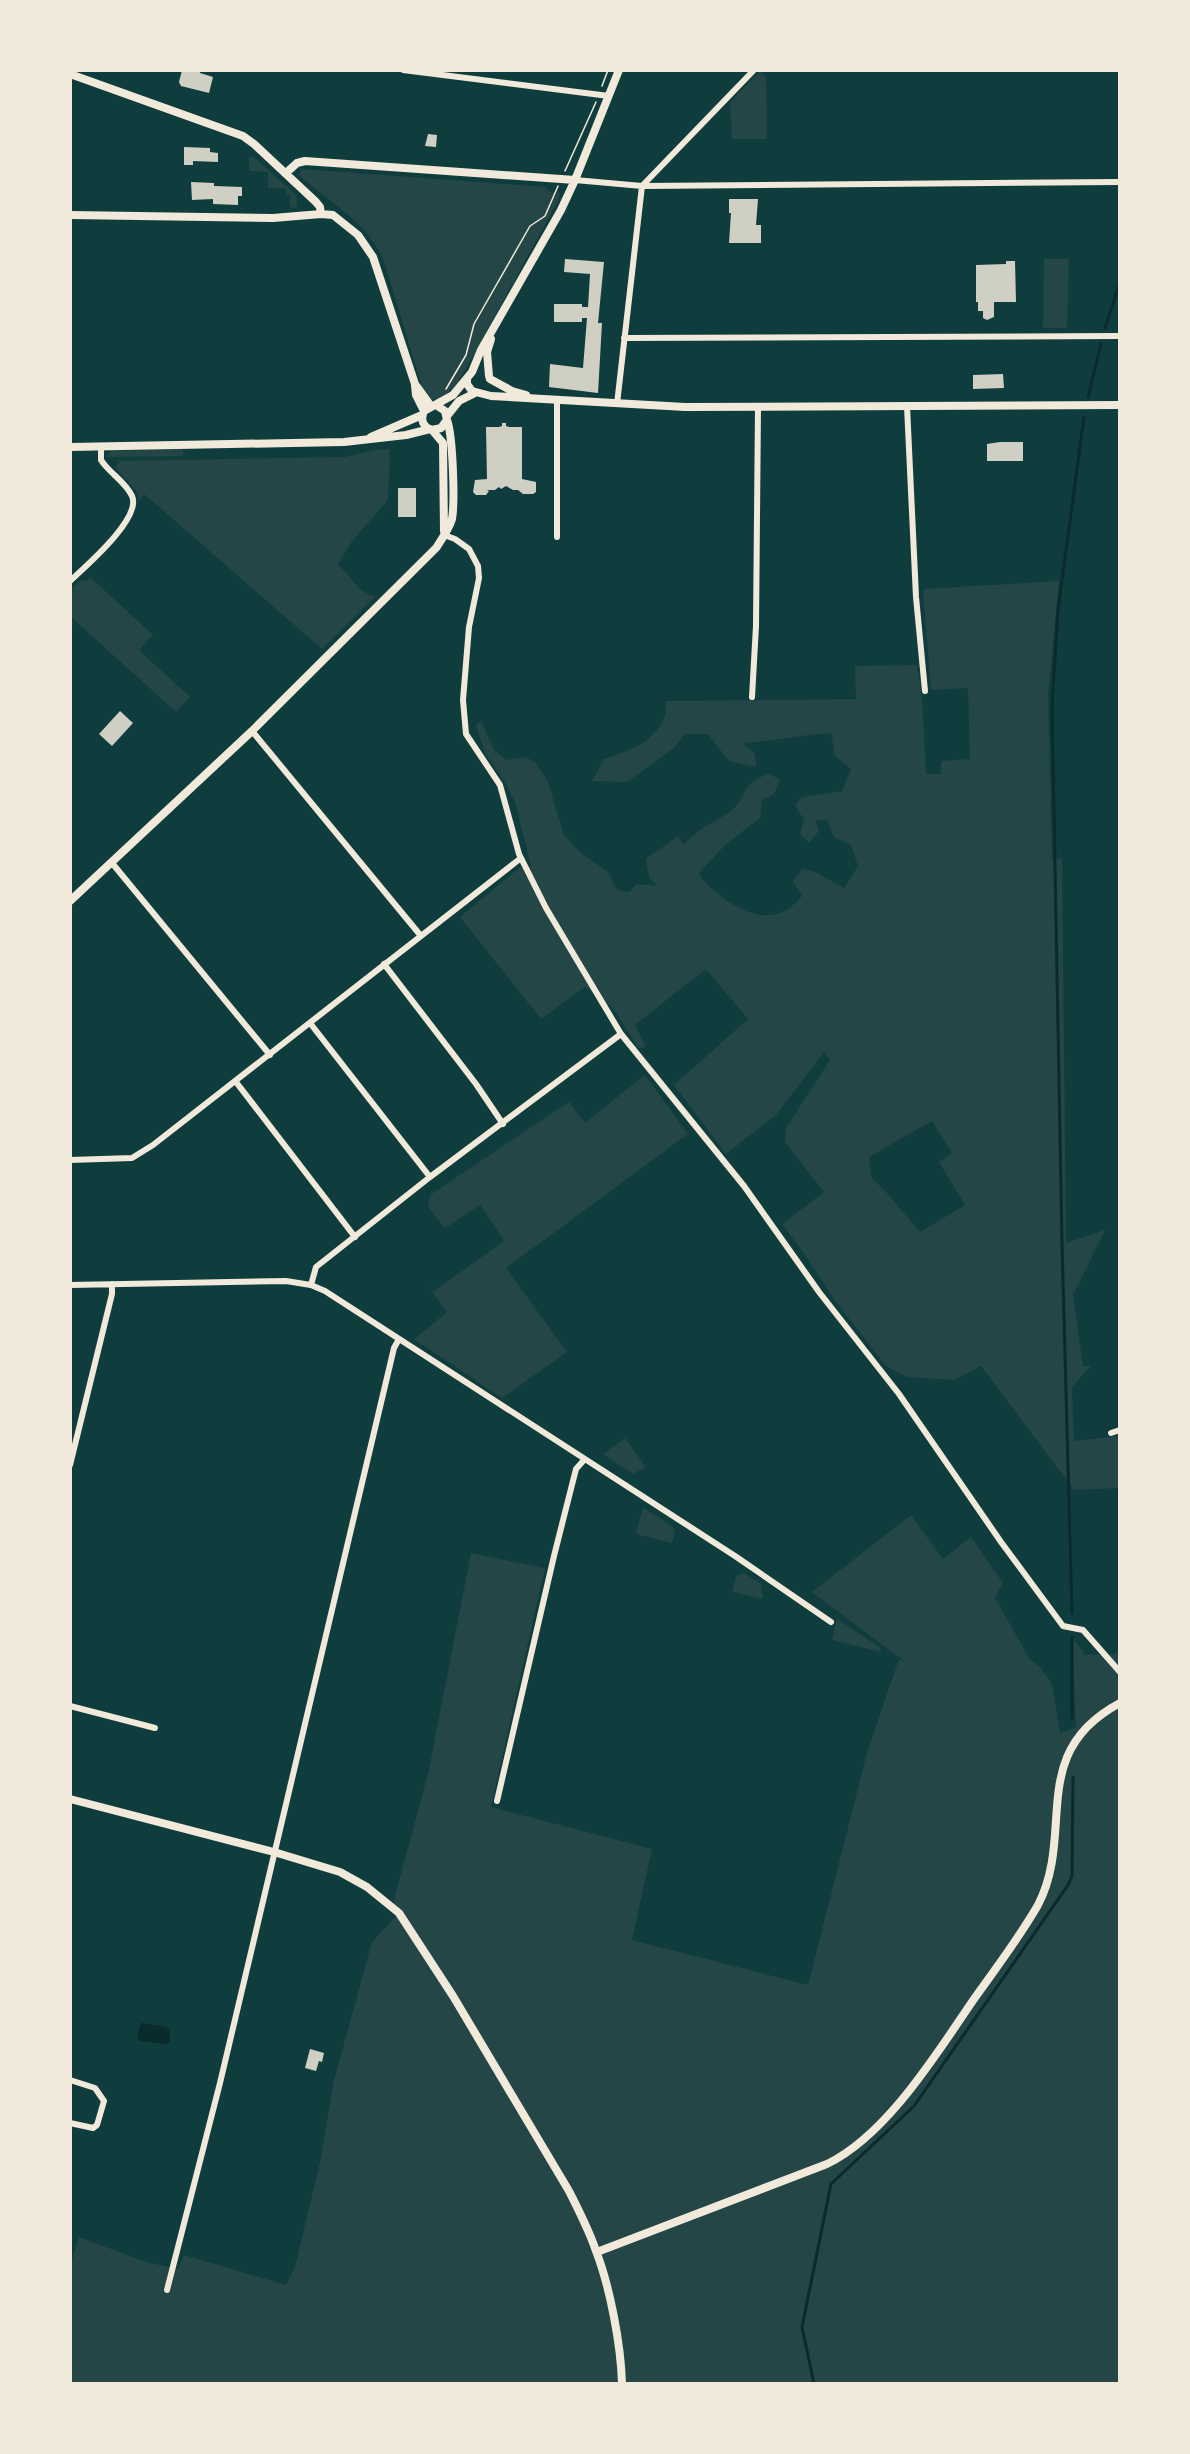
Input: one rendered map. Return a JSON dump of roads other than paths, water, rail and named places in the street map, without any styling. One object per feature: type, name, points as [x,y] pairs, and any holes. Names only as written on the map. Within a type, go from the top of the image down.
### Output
[{"type":"street","points":[[403,70],[609,96]]},
{"type":"street","points":[[362,441],[453,395],[470,375],[481,350],[561,210],[619,70]]},
{"type":"street","points":[[617,404],[642,186],[754,70]]},
{"type":"street","points":[[70,74],[243,136],[316,202],[321,214]]},
{"type":"street","points":[[286,173],[297,163],[305,161],[642,186],[1119,182]]},
{"type":"street","points":[[70,215],[273,218],[333,215],[366,244],[381,279],[415,384],[416,395],[428,409],[445,411],[451,442],[452,505],[452,519],[428,558],[252,732],[70,902]]},
{"type":"street","points":[[70,447],[362,441],[441,428],[459,401],[489,386],[487,352],[496,325]]},
{"type":"street","points":[[624,338],[1119,336]]},
{"type":"street","points":[[470,375],[481,370],[512,392],[536,398]]},
{"type":"street","points":[[470,375],[469,388],[479,393],[501,397],[617,404],[758,407],[1119,405]]},
{"type":"street","points":[[557,399],[557,537]]},
{"type":"street","points":[[907,406],[916,597],[925,691]]},
{"type":"street","points":[[752,697],[756,626],[758,407]]},
{"type":"street","points":[[428,409],[425,426],[443,443],[444,535]]},
{"type":"street","points":[[70,581],[127,521],[134,504],[127,487],[101,460],[101,446]]},
{"type":"street","points":[[444,535],[455,539],[473,555],[479,578],[470,627],[463,700],[466,734],[500,785],[521,858],[546,908],[621,1034],[694,1128],[744,1186],[819,1292],[899,1394],[1001,1542],[1063,1626],[1083,1630],[1119,1672]]},
{"type":"street","points":[[252,732],[421,936]]},
{"type":"street","points":[[70,1160],[132,1158],[153,1145],[521,858]]},
{"type":"street","points":[[112,863],[270,1055]]},
{"type":"street","points":[[384,964],[477,1084],[503,1124]]},
{"type":"street","points":[[310,1023],[430,1177]]},
{"type":"street","points":[[311,1285],[316,1267],[430,1177],[621,1034]]},
{"type":"street","points":[[236,1082],[355,1237]]},
{"type":"street","points":[[70,1285],[286,1281],[311,1285],[325,1291],[735,1556],[831,1622]]},
{"type":"street","points":[[70,1465],[112,1294],[112,1284]]},
{"type":"street","points":[[167,2290],[220,2083],[394,1348],[399,1339]]},
{"type":"street","points":[[1111,1433],[1119,1430]]},
{"type":"street","points":[[497,1801],[576,1469],[584,1460]]},
{"type":"street","points":[[597,2252],[826,2164],[849,2152],[871,2134],[934,2055],[1038,1905],[1047,1886],[1050,1870],[1057,1790],[1064,1763],[1084,1730],[1097,1717],[1119,1703]]},
{"type":"street","points":[[70,1706],[155,1728]]},
{"type":"street","points":[[70,1799],[274,1852],[339,1872],[367,1887],[399,1913],[453,1996],[563,2181],[597,2252],[621,2361],[622,2384]]},
{"type":"street","points":[[70,2080],[95,2088],[104,2101],[97,2125],[93,2128],[70,2123]]},
{"type":"waterway","points":[[1105,328],[1120,282]]},
{"type":"waterway","points":[[1088,397],[1101,344]]},
{"type":"waterway","points":[[1072,1613],[1062,1243],[1052,705],[1058,610],[1084,417]]},
{"type":"waterway","points":[[1072,1637],[1072,1718]]},
{"type":"waterway","points":[[814,2384],[802,2327],[831,2184],[914,2106],[1068,1885],[1072,1876],[1073,1777]]}]
